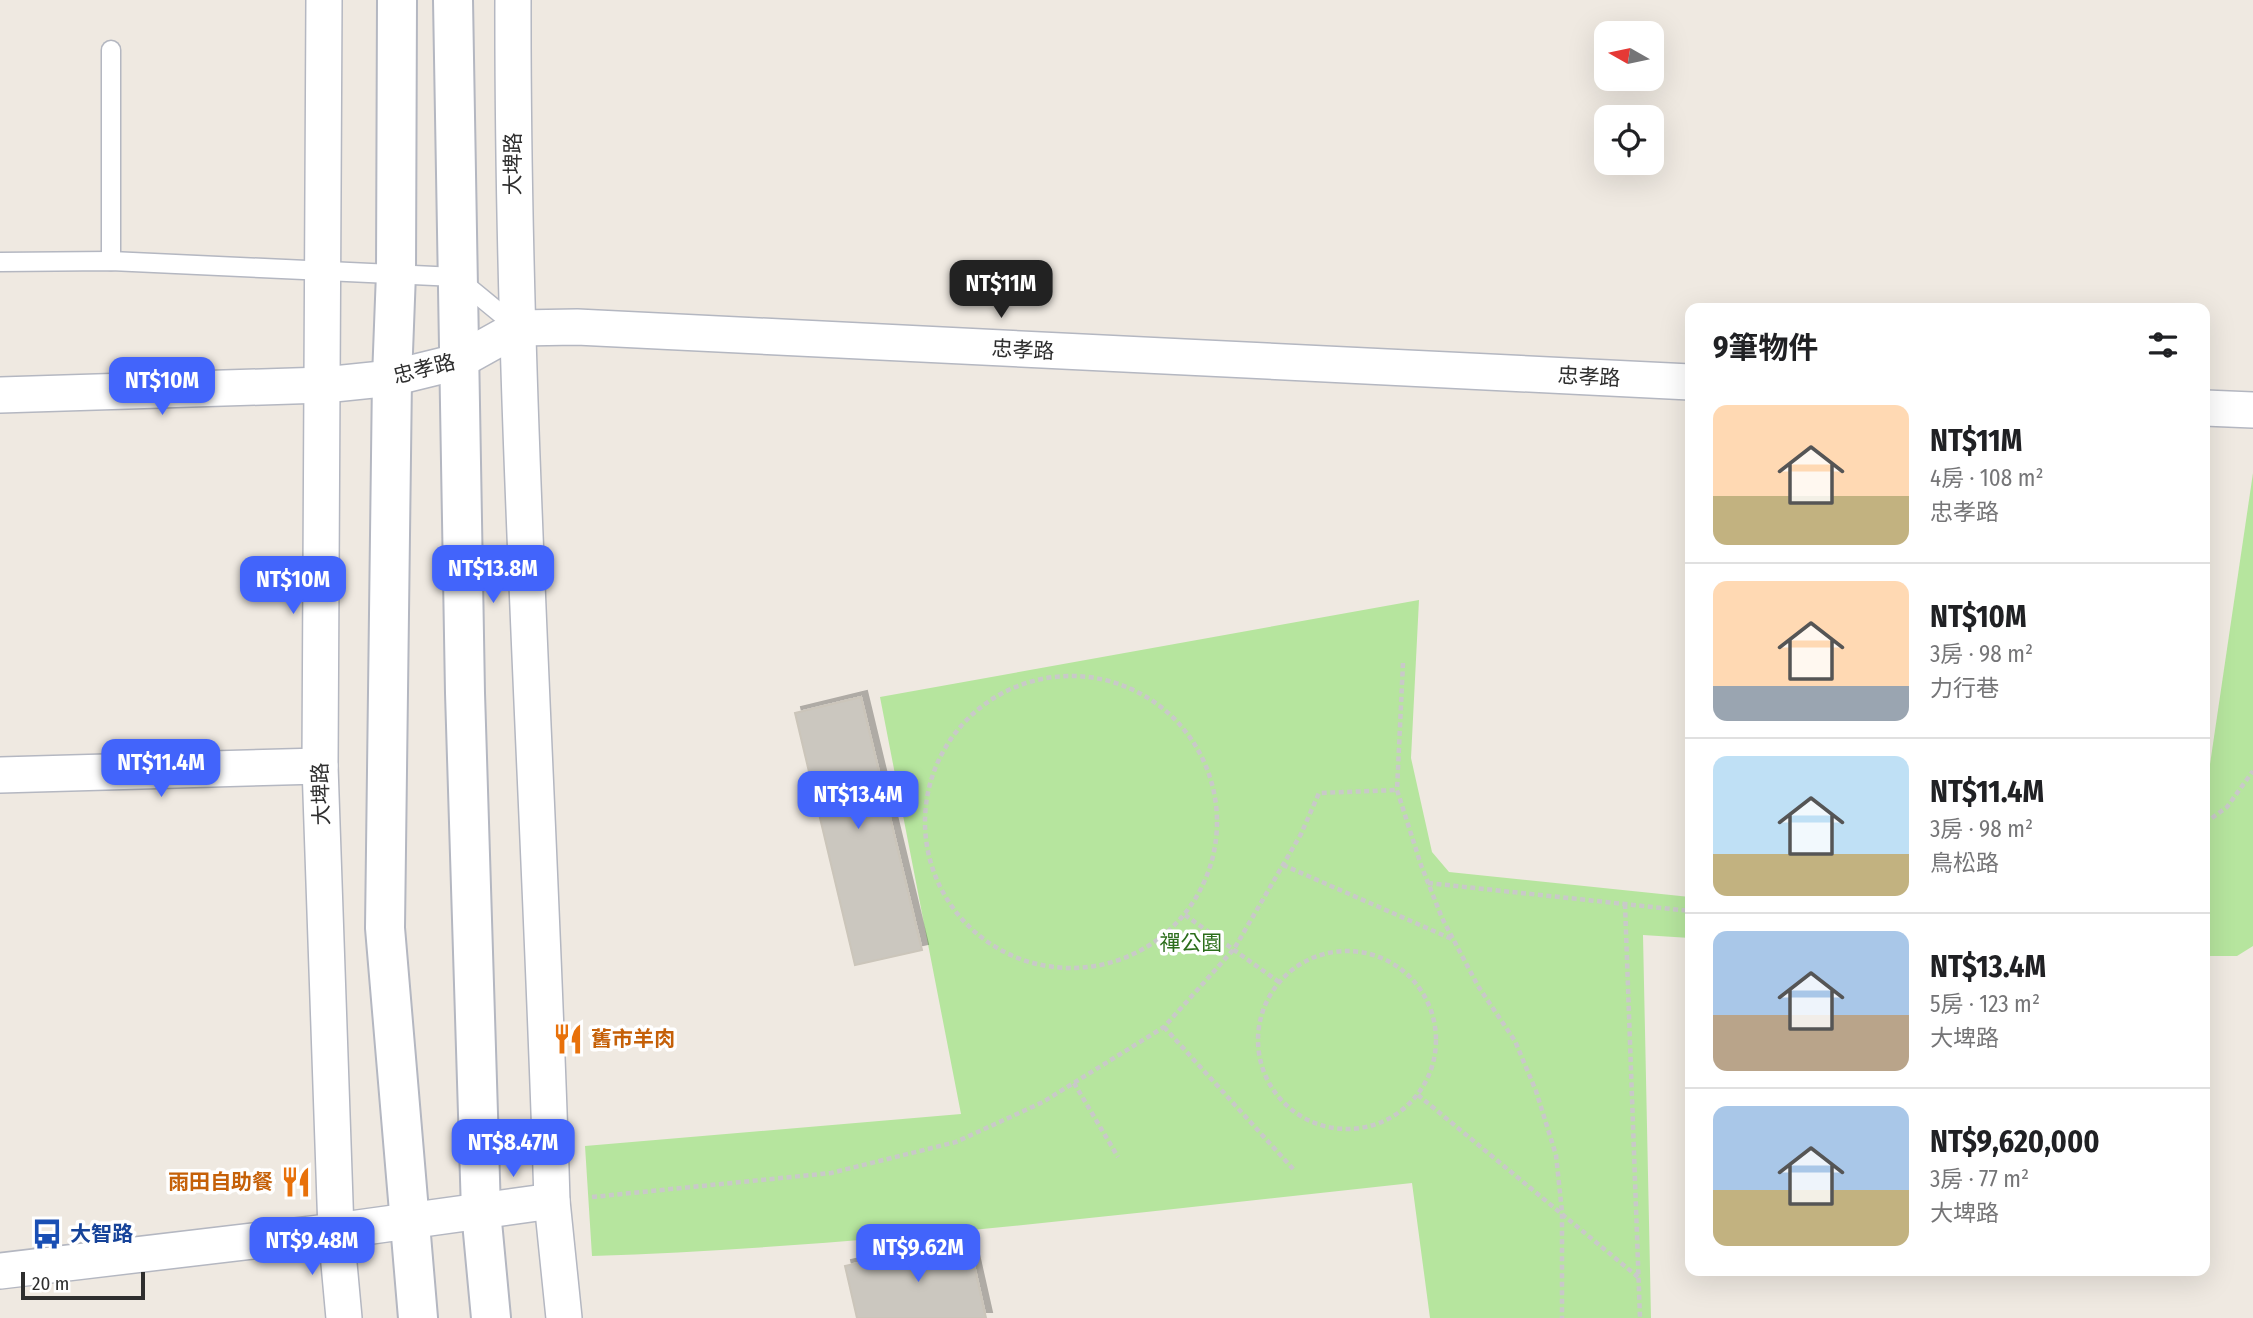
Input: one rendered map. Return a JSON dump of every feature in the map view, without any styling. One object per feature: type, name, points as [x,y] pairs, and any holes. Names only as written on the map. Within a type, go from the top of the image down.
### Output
[{"type":"main road","points":[[397,0],[396,273],[392,378],[385,928],[418,1318]]},
{"type":"main road","points":[[453,0],[457,362],[481,1211],[491,1318]]},
{"type":"street","name":"大埤路","points":[[324,0],[320,766],[336,1231],[344,1318]]},
{"type":"street","name":"大埤路","points":[[513,0],[512,190],[520,455],[552,1201],[565,1318]]},
{"type":"street","name":"忠孝路","points":[[0,395],[324,385],[392,378],[457,362],[518,328],[578,327],[1685,382]]},
{"type":"street","points":[[2210,408],[2253,410]]},
{"type":"street","points":[[0,775],[320,766]]},
{"type":"street","points":[[0,1270],[336,1231],[552,1201]]},
{"type":"lane","points":[[111,50],[111,261]]},
{"type":"lane","points":[[0,262],[111,261],[456,277],[518,328]]},
{"type":"path","points":[[1404,663],[1397,790],[1428,883],[1478,986],[1514,1041],[1536,1091],[1556,1154],[1562,1212],[1562,1318]]},
{"type":"path","points":[[1049,676],[1100,677],[1147,695],[1185,728],[1210,772],[1219,822],[1210,871],[1185,915],[1150,946],[1108,965],[1062,969],[1017,960],[977,936],[947,901],[929,858],[925,812],[935,766],[962,724],[1001,692],[1049,676]]},
{"type":"path","points":[[2210,819],[2227,807],[2253,771]]},
{"type":"path","points":[[552,1201],[831,1173],[956,1142],[1043,1102],[1164,1027],[1234,949],[1301,834],[1319,793],[1397,790]]},
{"type":"path","points":[[1283,865],[1454,939]]},
{"type":"path","points":[[1428,883],[1685,910]]},
{"type":"path","points":[[1625,904],[1640,1318]]},
{"type":"path","points":[[1185,915],[1279,982]]},
{"type":"path","points":[[1331,951],[1362,951],[1391,961],[1414,981],[1430,1007],[1437,1038],[1432,1068],[1418,1095],[1397,1115],[1372,1127],[1343,1130],[1316,1124],[1291,1111],[1272,1090],[1261,1064],[1258,1036],[1263,1007],[1279,982],[1303,961],[1331,951]]},
{"type":"path","points":[[1164,1027],[1294,1170]]},
{"type":"path","points":[[1074,1083],[1118,1157]]},
{"type":"path","points":[[1418,1095],[1562,1212],[1638,1278]]},
{"type":"green space","points":[[2253,473],[2253,946],[2237,956],[2210,956],[2210,764]]},
{"type":"green space","name":"禪公園","points":[[1419,600],[1411,758],[1432,852],[1449,872],[1685,896],[1685,938],[1643,935],[1651,1318],[1430,1318],[1412,1183],[900,1237],[592,1256],[585,1146],[961,1114],[880,697]]},
{"type":"building","points":[[861,697],[922,950],[855,965],[795,713]]},
{"type":"building","points":[[968,1238],[986,1318],[857,1318],[845,1266]]},
{"type":"place","name":"舊市羊肉","points":[[568,1039]]},
{"type":"place","name":"雨田自助餐","points":[[296,1182]]},
{"type":"place","name":"大智路","points":[[47,1234]]}]
